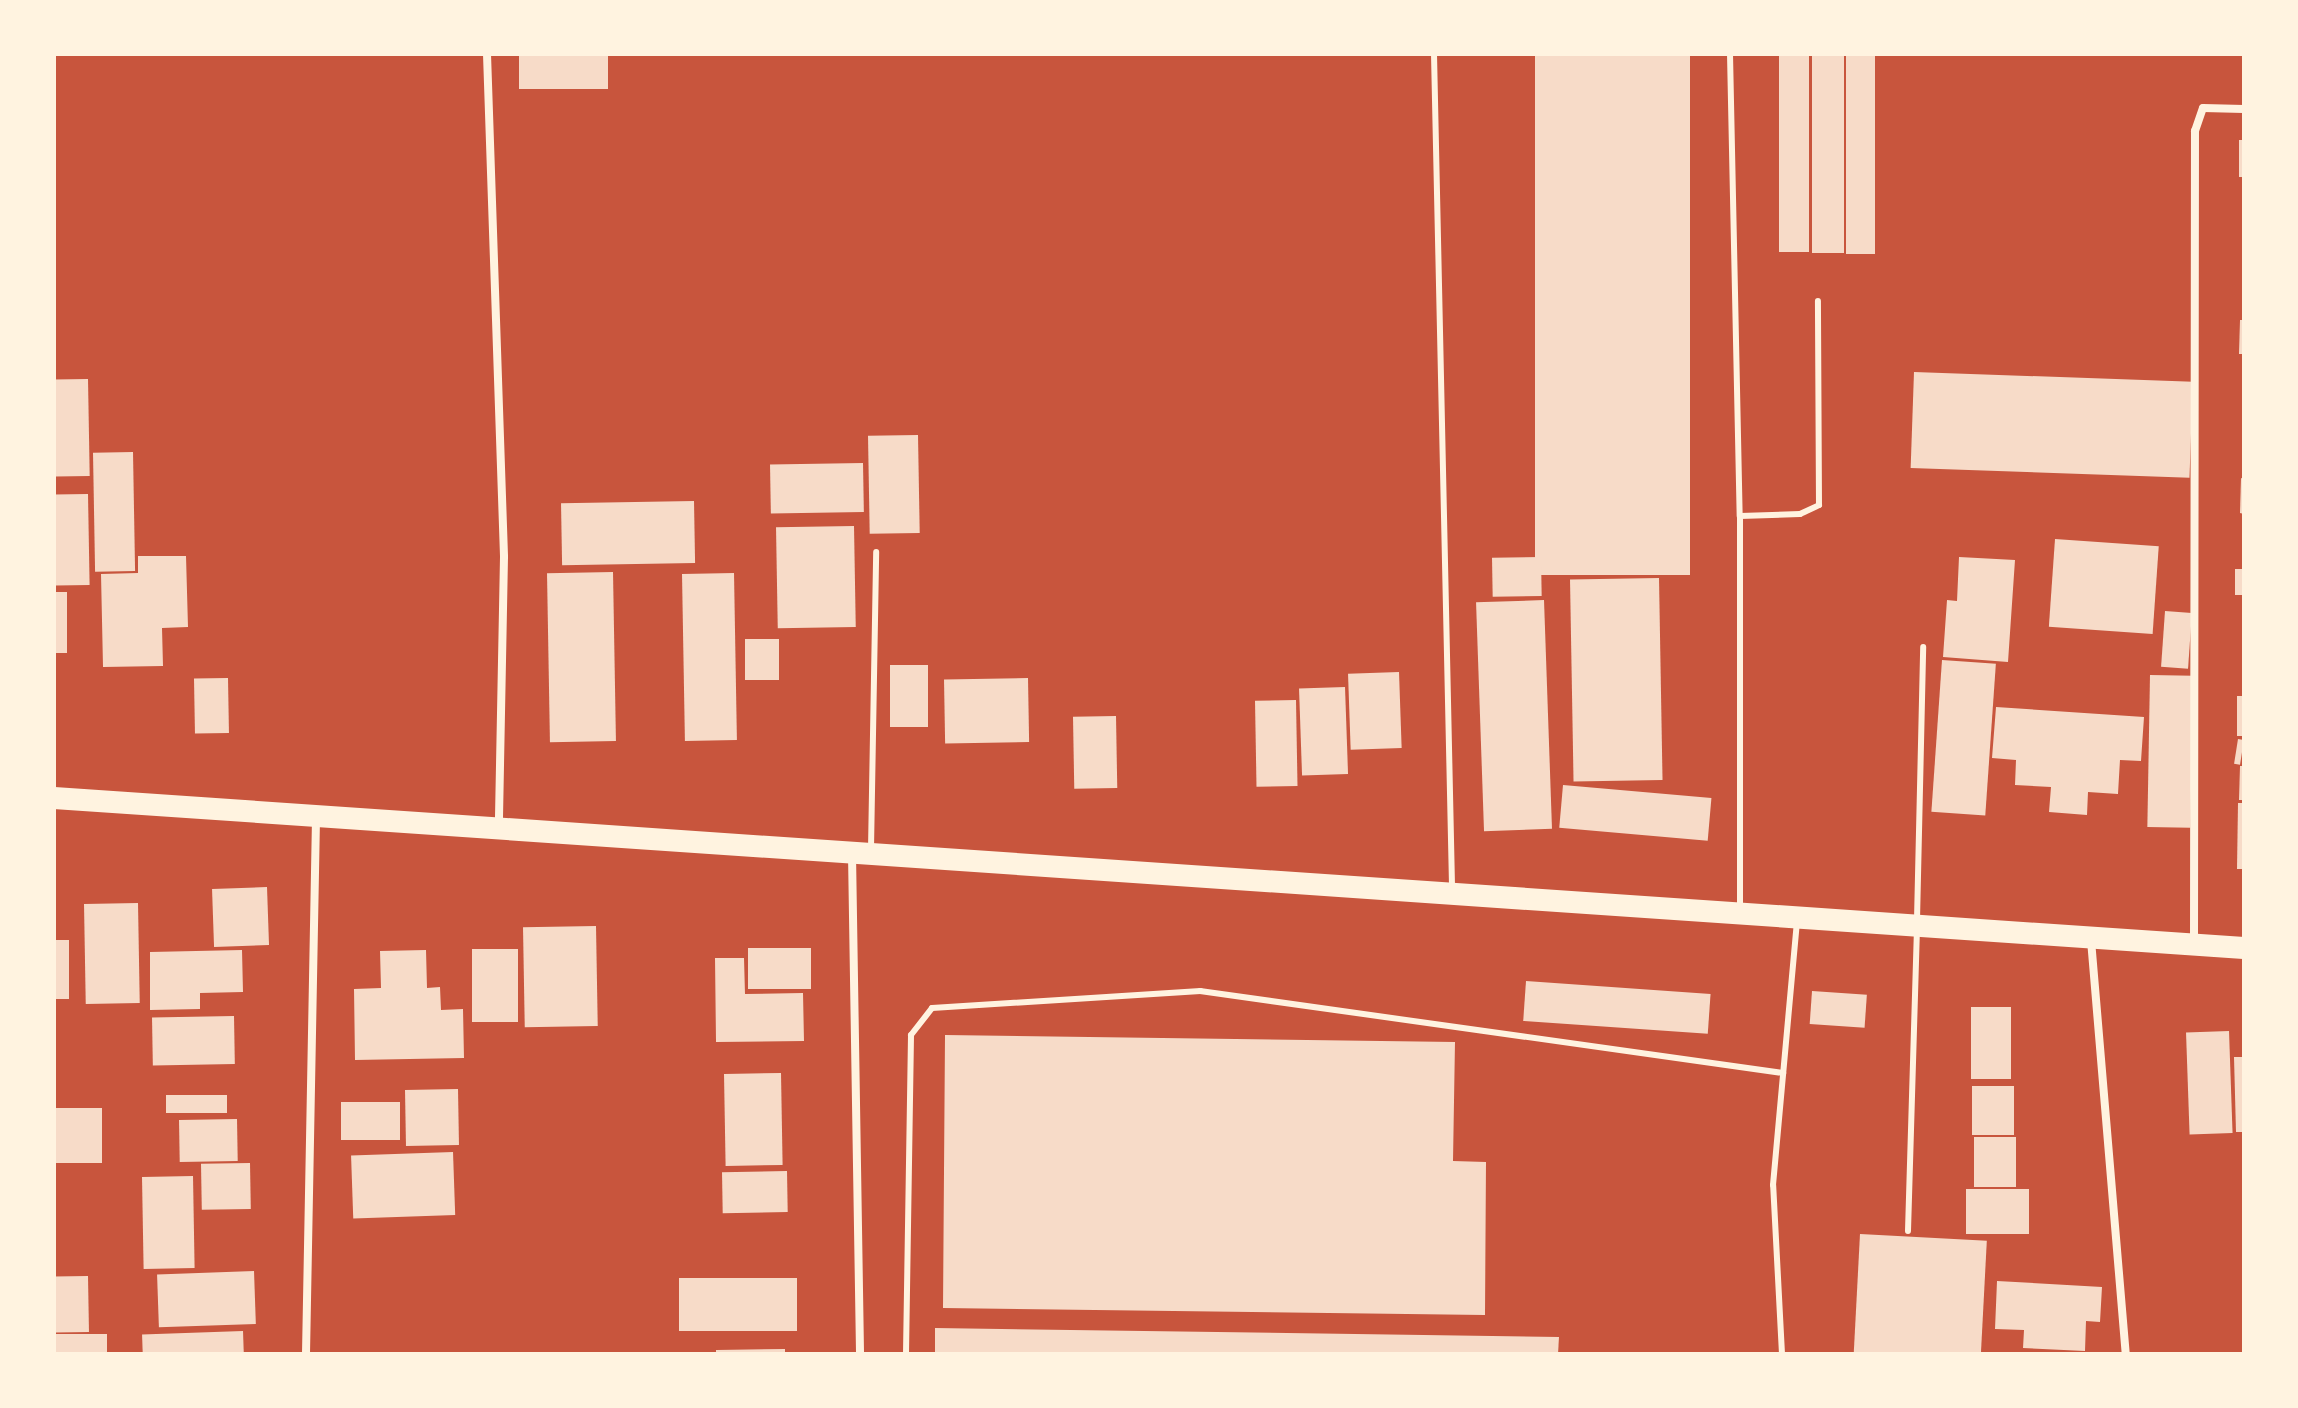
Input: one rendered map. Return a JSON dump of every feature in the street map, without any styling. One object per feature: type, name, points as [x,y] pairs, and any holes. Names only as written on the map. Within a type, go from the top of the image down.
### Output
[{"type":"highway","points":[[54,798],[316,819],[862,851],[1452,896],[2244,948]]},
{"type":"street","points":[[487,54],[504,557],[499,831]]},
{"type":"street","points":[[2194,945],[2195,131],[2203,108],[2244,109]]},
{"type":"street","points":[[306,1354],[316,819]]},
{"type":"street","points":[[860,1354],[862,851]]},
{"type":"street","points":[[2091,940],[2126,1354]]},
{"type":"lane","points":[[1434,54],[1452,896]]},
{"type":"lane","points":[[1730,54],[1740,516],[1739,915]]},
{"type":"lane","points":[[1740,516],[1800,514],[1819,505],[1818,301]]},
{"type":"lane","points":[[862,851],[876,552]]},
{"type":"lane","points":[[1908,1231],[1923,647]]},
{"type":"lane","points":[[1782,1354],[1773,1185],[1798,918]]},
{"type":"lane","points":[[906,1354],[911,1035],[932,1008],[1200,991],[1783,1073]]},
{"type":"building","points":[[519,54],[608,54],[608,89],[519,89]]},
{"type":"building","points":[[1535,54],[1690,54],[1690,575],[1535,575]]},
{"type":"building","points":[[1779,54],[1809,54],[1809,252],[1779,252]]},
{"type":"building","points":[[1812,54],[1844,54],[1844,253],[1812,253]]},
{"type":"building","points":[[1846,54],[1875,54],[1875,254],[1846,254]]},
{"type":"building","points":[[2239,140],[2244,140],[2244,177],[2239,177]]},
{"type":"building","points":[[2240,320],[2244,320],[2244,354],[2239,354]]},
{"type":"building","points":[[1914,372],[2193,382],[2189,478],[1911,468]]},
{"type":"building","points":[[88,379],[90,476],[56,477],[54,380]]},
{"type":"building","points":[[918,435],[920,533],[870,534],[868,436]]},
{"type":"building","points":[[133,452],[135,571],[95,572],[93,453]]},
{"type":"building","points":[[863,463],[864,512],[771,514],[770,465]]},
{"type":"building","points":[[2241,478],[2244,479],[2244,514],[2240,513]]},
{"type":"building","points":[[88,494],[90,585],[56,586],[54,495]]},
{"type":"building","points":[[694,501],[695,563],[562,565],[561,503]]},
{"type":"building","points":[[854,526],[856,627],[778,628],[776,527]]},
{"type":"building","points":[[2055,539],[2159,546],[2153,634],[2049,627]]},
{"type":"building","points":[[138,556],[186,556],[188,627],[162,628],[163,666],[103,667],[101,574],[138,573]]},
{"type":"building","points":[[1541,557],[1542,596],[1493,597],[1492,558]]},
{"type":"building","points":[[1959,557],[2015,560],[2008,662],[1943,657],[1947,600],[1957,601]]},
{"type":"building","points":[[2235,569],[2244,569],[2244,595],[2235,595]]},
{"type":"building","points":[[613,572],[616,741],[550,742],[547,573]]},
{"type":"building","points":[[734,573],[737,740],[685,741],[682,574]]},
{"type":"building","points":[[1659,578],[1663,780],[1574,782],[1570,580]]},
{"type":"building","points":[[54,592],[67,592],[67,653],[54,653]]},
{"type":"building","points":[[1544,600],[1552,829],[1484,831],[1476,602]]},
{"type":"building","points":[[2165,611],[2192,613],[2188,669],[2161,667]]},
{"type":"building","points":[[745,639],[779,639],[779,680],[745,680]]},
{"type":"building","points":[[1942,660],[1996,664],[1985,815],[1931,812]]},
{"type":"building","points":[[890,665],[928,665],[928,727],[890,727]]},
{"type":"building","points":[[1399,672],[1402,748],[1351,750],[1348,674]]},
{"type":"building","points":[[2150,675],[2193,676],[2190,828],[2147,827]]},
{"type":"building","points":[[228,678],[229,733],[195,734],[194,679]]},
{"type":"building","points":[[1028,678],[1029,742],[945,743],[944,679]]},
{"type":"building","points":[[1345,687],[1348,774],[1302,776],[1299,689]]},
{"type":"building","points":[[2237,696],[2244,696],[2244,736],[2237,736]]},
{"type":"building","points":[[1296,700],[1298,786],[1257,787],[1255,701]]},
{"type":"building","points":[[1996,707],[2144,717],[2141,761],[2120,760],[2118,794],[2088,792],[2087,815],[2049,812],[2051,787],[2015,785],[2016,760],[1992,758]]},
{"type":"building","points":[[1116,716],[1117,788],[1074,789],[1073,717]]},
{"type":"building","points":[[2238,739],[2244,740],[2240,765],[2234,764]]},
{"type":"building","points":[[2240,766],[2244,766],[2244,800],[2239,800]]},
{"type":"building","points":[[1563,785],[1711,798],[1708,841],[1559,828]]},
{"type":"building","points":[[2238,803],[2244,803],[2244,869],[2237,869]]},
{"type":"building","points":[[267,887],[269,945],[214,947],[212,889]]},
{"type":"building","points":[[138,903],[140,1003],[86,1004],[84,904]]},
{"type":"building","points":[[596,926],[598,1026],[525,1027],[523,927]]},
{"type":"building","points":[[54,940],[69,940],[69,999],[54,999]]},
{"type":"building","points":[[748,948],[811,948],[811,989],[748,989]]},
{"type":"building","points":[[472,949],[518,949],[518,1022],[472,1022]]},
{"type":"building","points":[[242,950],[243,992],[200,993],[200,1009],[150,1010],[150,952]]},
{"type":"building","points":[[426,950],[427,988],[440,987],[441,1010],[463,1009],[464,1058],[355,1060],[354,989],[381,988],[380,951]]},
{"type":"building","points":[[715,958],[744,958],[745,994],[803,993],[804,1041],[716,1042]]},
{"type":"building","points":[[1526,981],[1711,994],[1708,1034],[1523,1021]]},
{"type":"building","points":[[1812,991],[1867,995],[1865,1028],[1810,1024]]},
{"type":"building","points":[[1971,1007],[2011,1007],[2011,1079],[1971,1079]]},
{"type":"building","points":[[234,1016],[235,1064],[153,1065],[152,1017]]},
{"type":"building","points":[[2229,1031],[2233,1133],[2190,1134],[2186,1033]]},
{"type":"building","points":[[945,1035],[1455,1042],[1453,1161],[1486,1162],[1485,1315],[943,1308]]},
{"type":"building","points":[[2234,1057],[2244,1057],[2244,1132],[2236,1132]]},
{"type":"building","points":[[781,1073],[783,1165],[726,1166],[724,1074]]},
{"type":"building","points":[[1972,1086],[2014,1086],[2014,1135],[1972,1135]]},
{"type":"building","points":[[458,1089],[459,1145],[406,1146],[405,1090]]},
{"type":"building","points":[[166,1095],[227,1095],[227,1113],[166,1113]]},
{"type":"building","points":[[341,1102],[400,1102],[400,1140],[341,1140]]},
{"type":"building","points":[[54,1108],[102,1108],[102,1163],[54,1163]]},
{"type":"building","points":[[237,1119],[238,1161],[180,1162],[179,1120]]},
{"type":"building","points":[[1974,1137],[2016,1137],[2016,1187],[1974,1187]]},
{"type":"building","points":[[453,1152],[455,1215],[353,1219],[351,1156]]},
{"type":"building","points":[[250,1163],[251,1209],[202,1210],[201,1164]]},
{"type":"building","points":[[787,1171],[788,1212],[723,1213],[722,1172]]},
{"type":"building","points":[[193,1176],[195,1268],[144,1269],[142,1177]]},
{"type":"building","points":[[1966,1189],[2029,1189],[2029,1234],[1966,1234]]},
{"type":"building","points":[[1860,1234],[1987,1241],[1981,1354],[1854,1354]]},
{"type":"building","points":[[254,1271],[256,1324],[159,1327],[157,1274]]},
{"type":"building","points":[[88,1276],[89,1332],[55,1333],[54,1277]]},
{"type":"building","points":[[679,1278],[797,1278],[797,1331],[679,1331]]},
{"type":"building","points":[[1997,1281],[2102,1287],[2100,1322],[2086,1321],[2085,1351],[2023,1348],[2024,1330],[1995,1329]]},
{"type":"building","points":[[935,1328],[1559,1337],[1558,1354],[935,1354]]},
{"type":"building","points":[[243,1331],[244,1354],[143,1354],[142,1335]]},
{"type":"building","points":[[54,1334],[107,1334],[107,1354],[54,1354]]},
{"type":"building","points":[[785,1349],[785,1354],[716,1354],[716,1350]]}]
